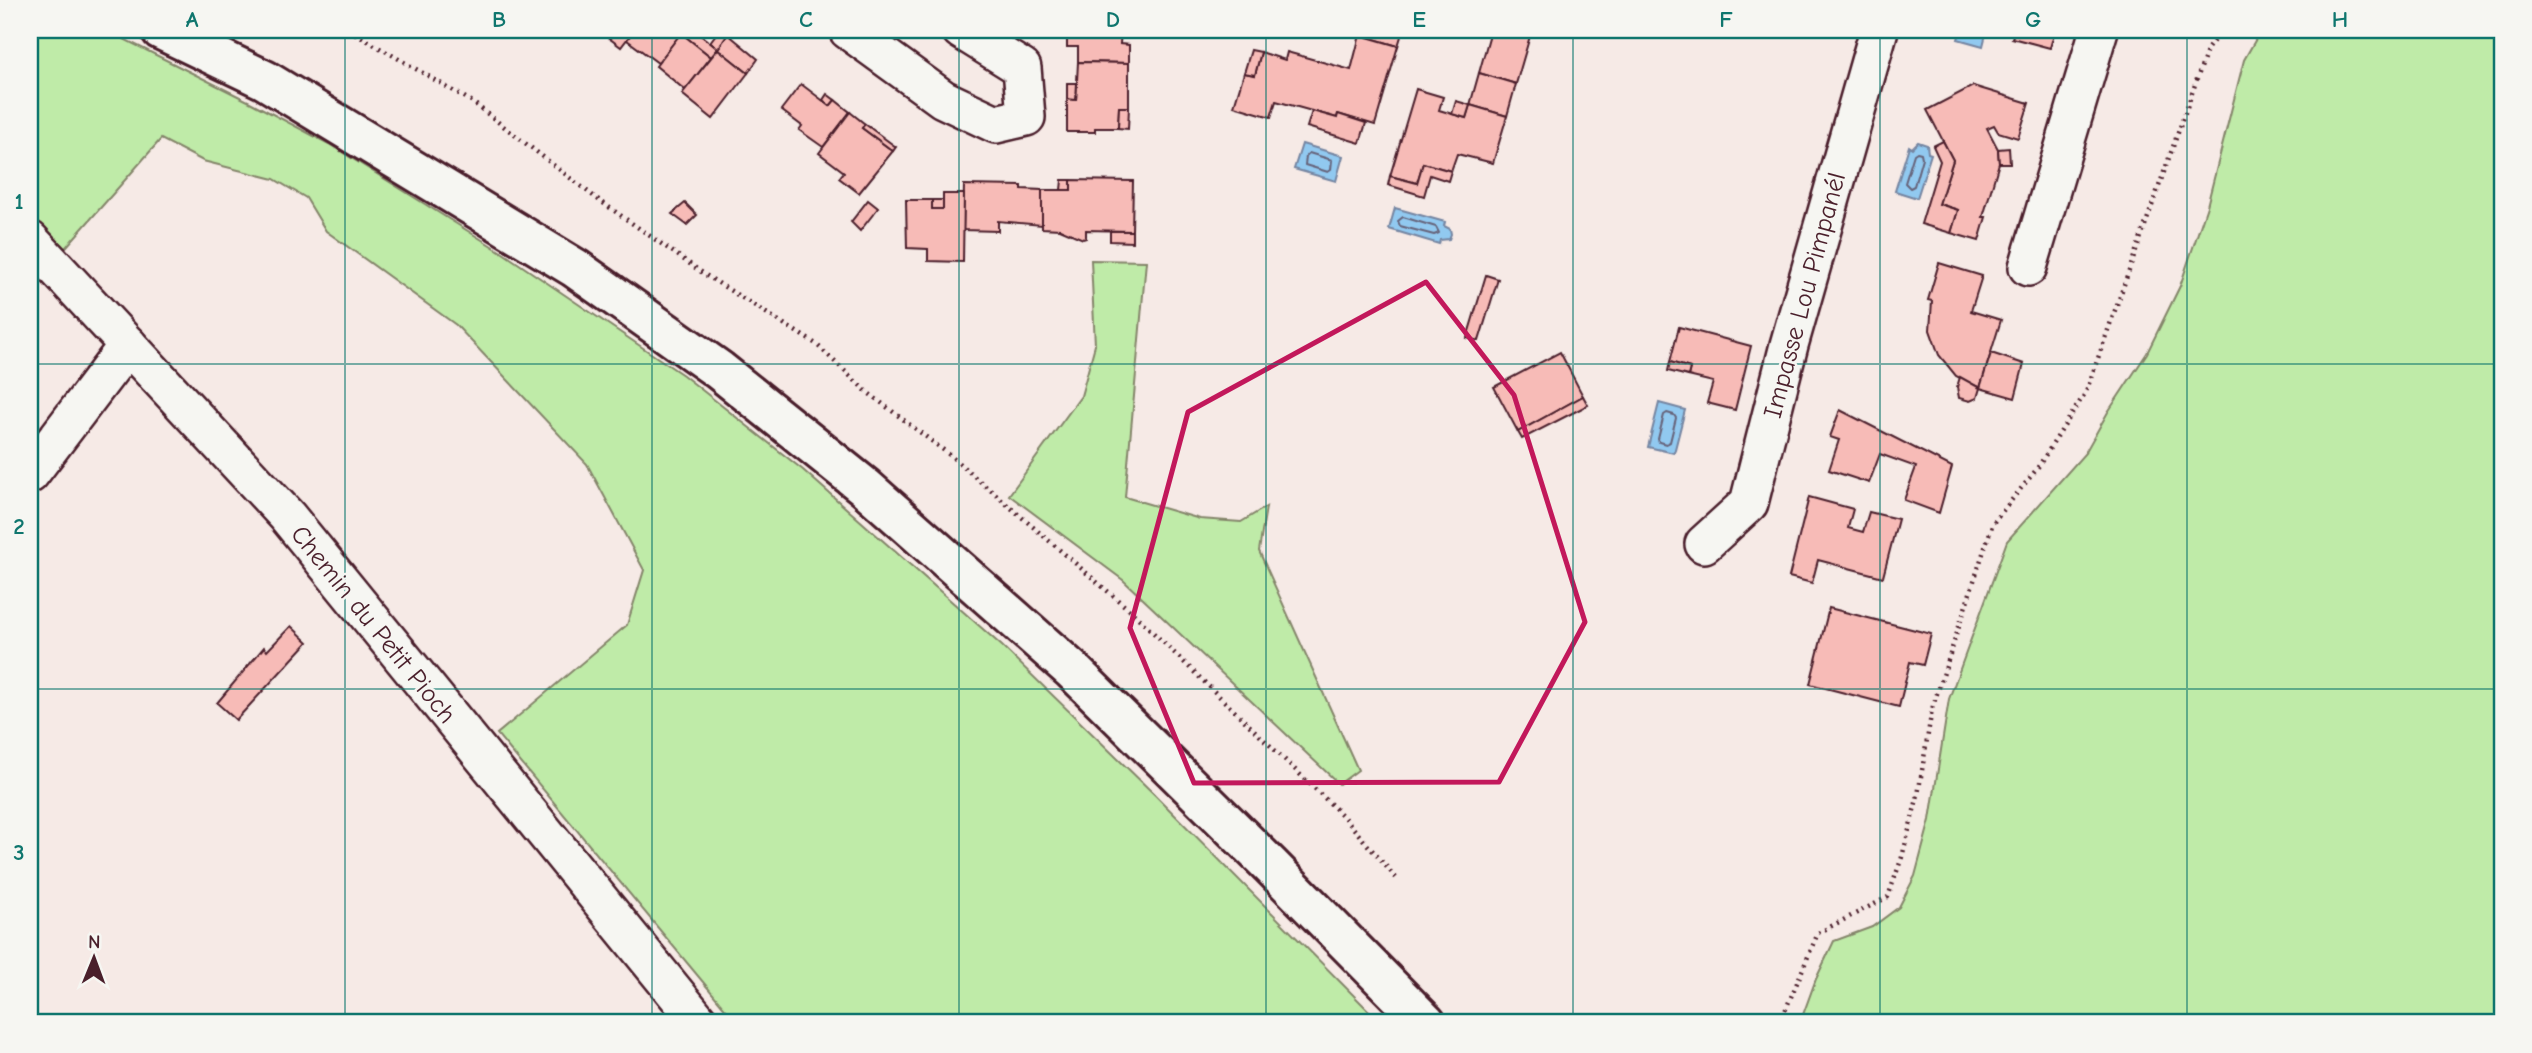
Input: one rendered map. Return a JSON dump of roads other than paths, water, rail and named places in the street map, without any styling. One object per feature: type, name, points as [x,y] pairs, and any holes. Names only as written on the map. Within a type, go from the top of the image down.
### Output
[{"type":"highway","points":[[160,30],[265,80],[551,254],[719,370],[865,487],[1072,670],[1426,1023]]},
{"type":"street","points":[[848,30],[943,99],[996,124],[1026,117],[1022,68],[961,30]]},
{"type":"street","name":"Impasse Lou Pimpanél","points":[[1704,544],[1749,503],[1789,345],[1879,30]]},
{"type":"street","points":[[2028,267],[2099,30]]},
{"type":"street","name":"Chemin du Petit Pioch","points":[[30,240],[287,516],[700,1023]]},
{"type":"street","points":[[30,474],[128,345]]},
{"type":"water","points":[[1961,30],[1987,30],[1983,46],[1958,39]]},
{"type":"water","points":[[1918,142],[1927,145],[1928,153],[1931,154],[1917,198],[1895,191],[1909,146],[1912,148]]},
{"type":"water","points":[[1302,144],[1343,156],[1336,181],[1294,169]]},
{"type":"water","points":[[1395,208],[1445,222],[1444,226],[1450,229],[1449,239],[1440,240],[1439,244],[1389,229]]},
{"type":"water","points":[[1659,403],[1685,410],[1674,453],[1648,447]]}]
